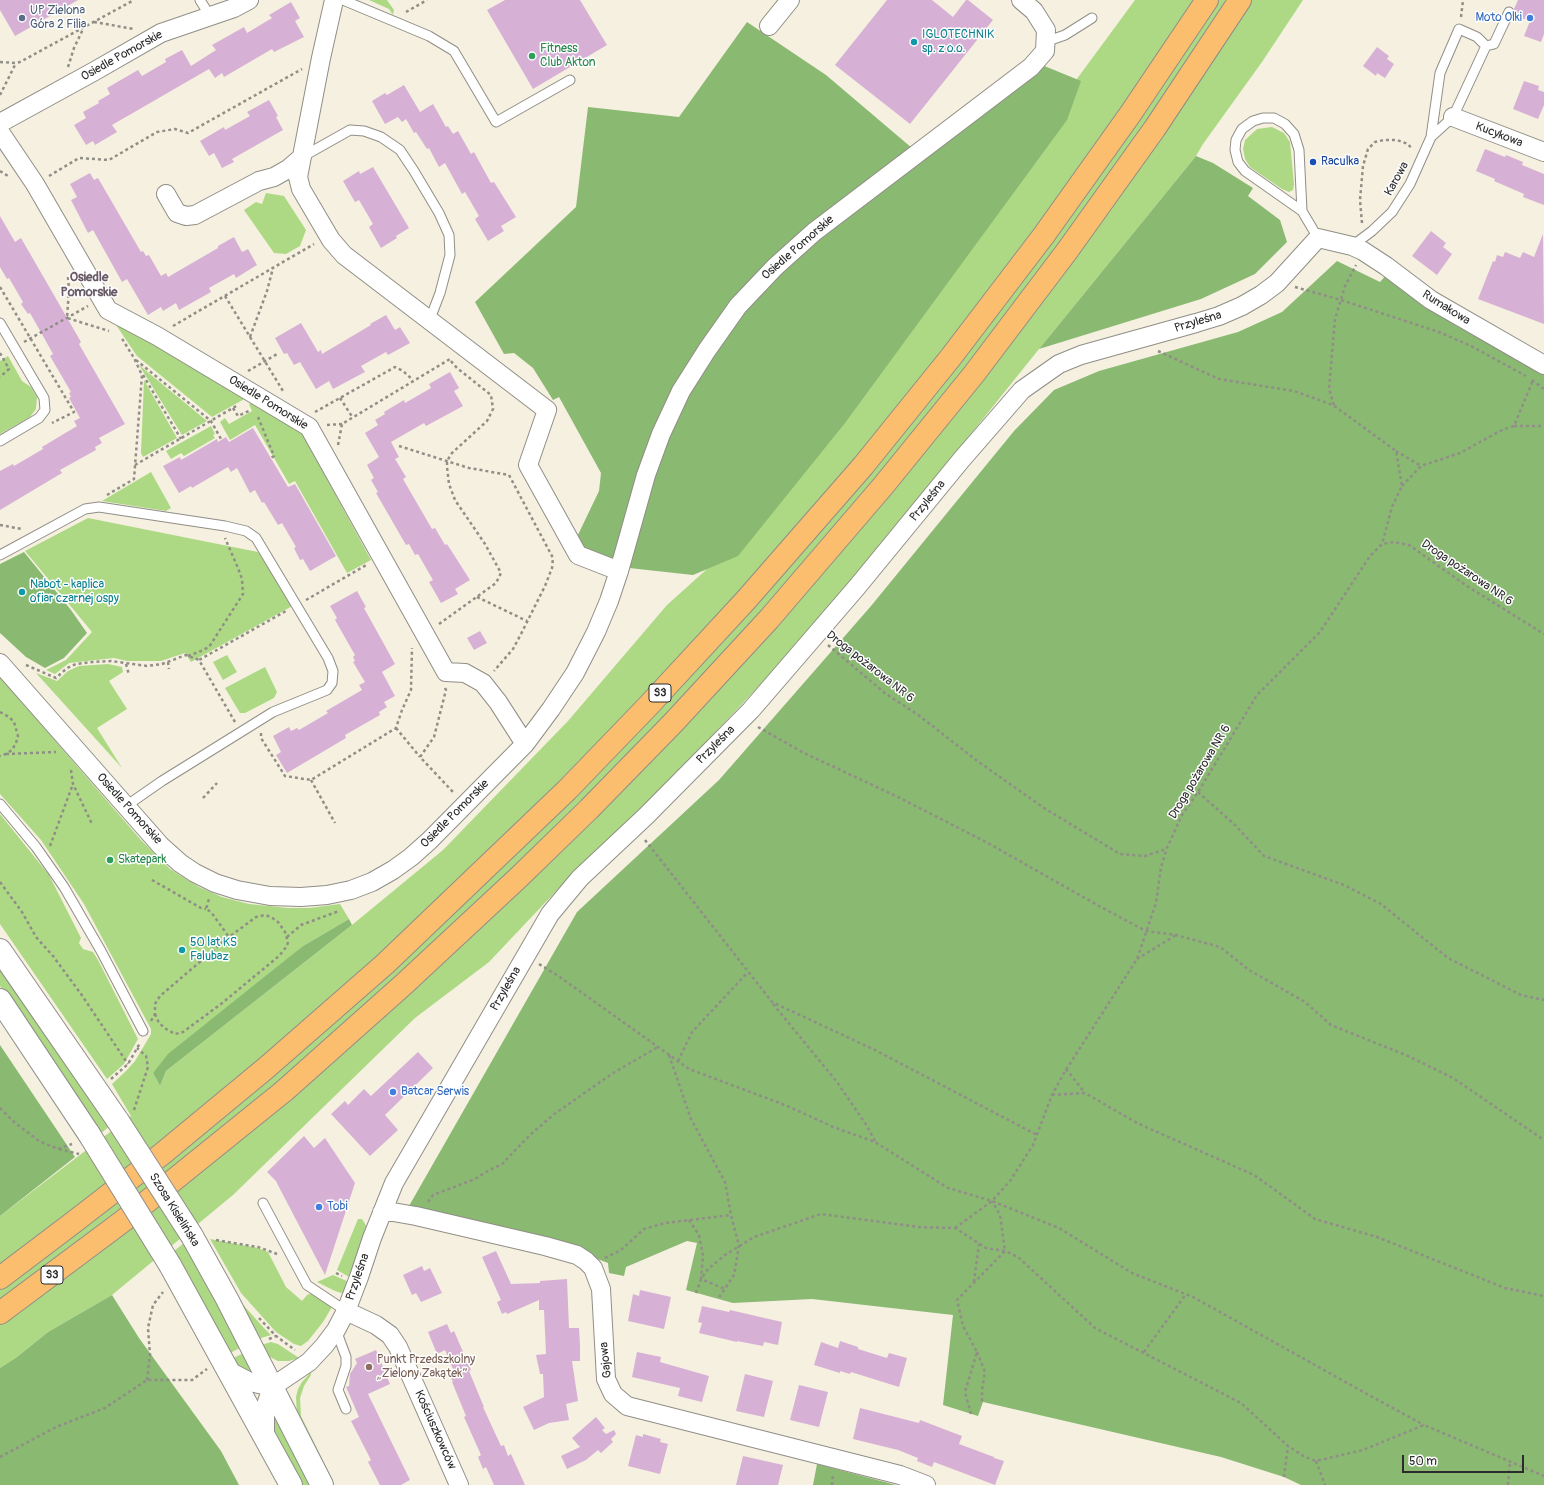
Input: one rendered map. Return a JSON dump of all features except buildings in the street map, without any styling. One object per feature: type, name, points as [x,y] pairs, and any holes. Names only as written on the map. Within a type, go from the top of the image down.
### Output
[{"type":"highway","name":"S3","points":[[0,1278],[162,1154],[266,1068],[385,964],[567,790],[649,705],[746,600],[863,466],[952,356],[1062,209],[1131,113],[1207,0]]},
{"type":"highway","name":"S3","points":[[0,1314],[118,1224],[284,1091],[403,985],[512,884],[589,809],[673,723],[769,619],[883,486],[974,374],[1068,251],[1146,140],[1240,0]]},
{"type":"street","name":"Osiedle Pomorskie","points":[[0,122],[161,33],[234,8],[249,0]]},
{"type":"street","points":[[334,0],[298,177],[301,189],[328,236],[344,255],[548,410],[528,465],[578,555],[619,571]]},
{"type":"street","points":[[769,26],[790,0]]},
{"type":"street","points":[[1021,0],[1034,11],[1046,30],[1045,42]]},
{"type":"street","name":"Osiedle Pomorskie","points":[[0,663],[75,760],[126,806],[161,846],[180,863],[195,873],[214,883],[237,890],[270,896],[301,897],[327,895],[343,891],[372,882],[393,870],[411,857],[466,804],[524,744],[551,709],[575,673],[596,632],[619,571],[646,475],[661,434],[682,390],[707,350],[738,306],[775,266],[814,232],[1031,67],[1044,51],[1045,42]]},
{"type":"street","name":"Kucykowa","points":[[1453,117],[1544,152]]},
{"type":"street","name":"Osiedle Pomorskie","points":[[0,132],[35,184],[108,310],[157,336],[310,427],[446,672],[465,673],[483,683],[498,702],[524,744]]},
{"type":"street","points":[[166,194],[178,213],[186,216],[195,215],[259,181],[274,177],[288,169],[302,157]]},
{"type":"street","points":[[1318,238],[1360,244]]},
{"type":"street","name":"Przyleśna","points":[[272,1387],[308,1362],[324,1346],[336,1330],[346,1311],[394,1182],[550,914],[580,878],[634,827],[751,710],[816,636],[976,442],[1022,390],[1059,364],[1081,355],[1212,318],[1242,306],[1261,295],[1277,283],[1318,238]]},
{"type":"street","name":"Rumakowa","points":[[1360,244],[1430,300],[1543,364]]},
{"type":"street","name":"Szosa Kisielińska","points":[[0,950],[126,1118],[227,1299],[322,1485]]},
{"type":"street","points":[[0,1000],[83,1137],[170,1265],[219,1368],[265,1438],[291,1485]]},
{"type":"street","name":"Gajowa","points":[[382,1212],[393,1212],[416,1216],[577,1255],[586,1261],[593,1268],[601,1289],[606,1379],[613,1394],[627,1406],[900,1475],[926,1485]]},
{"type":"street","name":"Kościuszkowców","points":[[346,1311],[376,1325],[390,1335],[398,1347],[459,1485]]},
{"type":"street","points":[[219,1368],[250,1382],[272,1387],[265,1408],[265,1438]]},
{"type":"lane","points":[[200,0],[210,16]]},
{"type":"lane","points":[[343,0],[429,36],[454,51],[496,122],[570,80]]},
{"type":"lane","points":[[1486,46],[1494,44],[1509,12]]},
{"type":"lane","points":[[1045,42],[1065,35],[1092,18]]},
{"type":"lane","points":[[1431,137],[1440,73],[1459,29],[1477,38],[1486,46]]},
{"type":"lane","points":[[1453,117],[1486,46]]},
{"type":"lane","name":"Karowa","points":[[1360,244],[1392,212],[1410,184],[1431,137],[1453,117]]},
{"type":"lane","points":[[1302,211],[1299,150],[1294,134],[1285,124],[1274,118],[1263,118],[1253,121],[1242,129],[1236,140],[1235,150],[1238,162],[1245,171],[1302,211],[1318,238]]},
{"type":"lane","points":[[302,157],[350,130],[364,131],[382,137],[400,150],[439,213],[449,235],[450,255],[440,293],[430,319]]},
{"type":"lane","points":[[0,323],[44,398],[45,410],[40,418],[0,440]]},
{"type":"lane","points":[[0,555],[85,509],[99,507],[246,531],[256,538],[328,658],[332,671],[332,683],[327,690],[262,718],[162,781],[126,806]]},
{"type":"lane","points":[[0,804],[36,847],[64,887],[101,951],[144,1031]]},
{"type":"lane","points":[[263,1203],[307,1285],[346,1311]]},
{"type":"lane","points":[[336,1330],[346,1357],[346,1366],[338,1390],[346,1409]]},
{"type":"path","points":[[0,62],[16,63],[134,0]]},
{"type":"path","points":[[391,20],[427,0]]},
{"type":"path","points":[[1459,29],[1463,0]]},
{"type":"path","points":[[94,22],[148,31],[152,38]]},
{"type":"path","points":[[62,89],[74,48],[85,27]]},
{"type":"path","points":[[35,184],[79,158],[109,160],[157,132],[175,129],[188,133],[321,58]]},
{"type":"path","points":[[0,95],[16,63]]},
{"type":"path","points":[[1334,405],[1329,389],[1335,319],[1360,244],[1360,200],[1363,166],[1368,149],[1375,142],[1397,140],[1408,144],[1421,160]]},
{"type":"path","points":[[157,336],[328,236]]},
{"type":"path","points":[[250,338],[267,291],[273,268]]},
{"type":"path","points":[[67,318],[69,289],[68,276]]},
{"type":"path","points":[[1289,285],[1341,300],[1439,332],[1471,346],[1533,380],[1544,389]]},
{"type":"path","points":[[225,296],[285,394]]},
{"type":"path","points":[[0,378],[9,369],[1,355],[89,306]]},
{"type":"path","points":[[114,313],[111,321],[180,439]]},
{"type":"path","points":[[67,318],[112,332]]},
{"type":"path","points":[[1137,339],[1156,350],[1219,379],[1294,391],[1334,405],[1396,451],[1421,466]]},
{"type":"path","points":[[249,370],[279,353]]},
{"type":"path","points":[[134,358],[211,421],[221,439]]},
{"type":"path","points":[[334,471],[342,424],[450,360],[457,368],[491,394],[493,408],[488,421],[452,453],[447,461],[449,484],[455,500],[485,544],[501,573],[496,583],[424,633]]},
{"type":"path","points":[[1514,426],[1533,380],[1543,364]]},
{"type":"path","points":[[314,412],[395,367],[403,371],[413,381]]},
{"type":"path","points":[[85,509],[134,479],[142,375]]},
{"type":"path","points":[[340,398],[353,418]]},
{"type":"path","points":[[135,465],[243,402]]},
{"type":"path","points":[[233,408],[238,416],[254,409]]},
{"type":"path","points":[[257,416],[274,456],[271,458]]},
{"type":"path","points":[[1382,544],[1392,507],[1402,486],[1421,466],[1460,453],[1502,430],[1514,426],[1544,425]]},
{"type":"path","points":[[399,446],[469,468],[509,476],[553,558],[552,568],[545,586],[513,649],[498,668],[483,683]]},
{"type":"path","points":[[1396,451],[1402,486]]},
{"type":"path","points":[[26,665],[56,678],[67,668],[76,664],[111,661],[147,666],[162,664],[188,656],[209,647],[243,594],[242,579],[221,526]]},
{"type":"path","name":"Droga pożarowa NR 6","points":[[816,636],[846,659],[886,694],[917,714],[976,760],[1044,808],[1120,854],[1146,856],[1167,848],[1182,815],[1198,792],[1256,695],[1320,632],[1370,556],[1382,544],[1394,542],[1409,545],[1467,586],[1544,634]]},
{"type":"path","points":[[199,660],[374,561]]},
{"type":"path","points":[[477,597],[527,621]]},
{"type":"path","points":[[262,718],[261,738],[284,776],[311,780],[396,728],[411,690],[412,647]]},
{"type":"path","points":[[199,652],[207,656]]},
{"type":"path","points":[[188,656],[199,660],[241,731]]},
{"type":"path","points":[[168,662],[169,669]]},
{"type":"path","points":[[126,664],[129,674]]},
{"type":"path","points":[[0,712],[14,722],[18,736],[12,750],[0,756]]},
{"type":"path","points":[[752,724],[804,753],[896,796],[986,842],[1146,931],[1176,935],[1220,947],[1249,970],[1305,1002],[1331,1025],[1408,1056],[1453,1078],[1544,1140]]},
{"type":"path","points":[[396,728],[420,757]]},
{"type":"path","points":[[6,754],[57,752],[75,760],[73,784],[45,860]]},
{"type":"path","points":[[311,780],[335,823]]},
{"type":"path","points":[[203,798],[217,783]]},
{"type":"path","points":[[73,784],[92,824]]},
{"type":"path","points":[[1198,792],[1235,825],[1264,856],[1344,885],[1381,904],[1448,958],[1521,995],[1544,1000]]},
{"type":"path","points":[[634,827],[837,1082],[867,1126],[875,1142]]},
{"type":"path","points":[[955,1228],[992,1200],[1010,1181],[1037,1135],[1052,1095],[1066,1069],[1137,959],[1156,902],[1161,867],[1167,848]]},
{"type":"path","points":[[152,880],[201,908],[211,912],[229,937]]},
{"type":"path","points":[[0,882],[22,912],[36,937],[53,956],[81,994],[128,1064]]},
{"type":"path","points":[[287,937],[301,925],[340,910],[343,902],[343,891]]},
{"type":"path","points":[[206,909],[210,896]]},
{"type":"path","points":[[265,915],[271,916],[278,922],[285,932],[288,942],[287,946],[279,956],[221,1004],[183,1032],[175,1034],[166,1029],[159,1023],[155,1014],[155,1004],[160,996],[229,937],[256,917],[265,915]]},
{"type":"path","points":[[1137,959],[1176,935]]},
{"type":"path","points":[[533,960],[557,975],[689,1069],[785,1105],[833,1127],[875,1142],[948,1188],[992,1200],[1059,1228],[1132,1273],[1186,1294],[1424,1425],[1544,1476]]},
{"type":"path","points":[[678,1061],[692,1032],[748,972]]},
{"type":"path","points":[[772,1002],[875,1050],[1037,1135]]},
{"type":"path","points":[[109,1081],[128,1064],[138,1046],[146,1056],[148,1066],[133,1110],[126,1118]]},
{"type":"path","points":[[416,1216],[433,1195],[475,1179],[502,1164],[530,1135],[553,1115],[613,1073],[658,1048]]},
{"type":"path","points":[[669,1055],[691,1119],[724,1182],[739,1246],[734,1275],[718,1299]]},
{"type":"path","points":[[1066,1069],[1085,1093],[1137,1123],[1254,1175],[1315,1219],[1377,1237],[1505,1288],[1544,1296]]},
{"type":"path","points":[[1052,1095],[1085,1093]]},
{"type":"path","points":[[0,1108],[14,1122],[39,1141],[81,1156]]},
{"type":"path","points":[[58,1149],[83,1137]]},
{"type":"path","points":[[992,1200],[1000,1215],[1005,1251]]},
{"type":"path","points":[[701,1279],[708,1269],[725,1254],[754,1237],[821,1214],[919,1227],[955,1228],[986,1248],[1005,1251],[1018,1257],[1095,1328],[1241,1403],[1288,1446],[1304,1457],[1316,1461],[1363,1450],[1424,1425]]},
{"type":"path","points":[[593,1268],[604,1258],[621,1250],[644,1229],[665,1223],[731,1215]]},
{"type":"path","points":[[688,1220],[699,1235],[703,1255],[701,1279],[696,1293]]},
{"type":"path","points":[[214,1239],[258,1247],[294,1261]]},
{"type":"path","points":[[974,1283],[979,1243]]},
{"type":"path","points":[[982,1402],[985,1372],[977,1352],[963,1326],[957,1300],[1005,1251]]},
{"type":"path","points":[[701,1279],[725,1289]]},
{"type":"path","points":[[147,1380],[150,1355],[148,1328],[153,1305],[168,1287]]},
{"type":"path","points":[[1144,1352],[1186,1294]]},
{"type":"path","points":[[276,1336],[298,1353]]},
{"type":"path","points":[[971,1414],[965,1392],[977,1352]]},
{"type":"path","points":[[0,1456],[56,1427],[105,1408],[147,1380],[192,1380],[219,1368]]},
{"type":"path","points":[[1284,1477],[1288,1446]]},
{"type":"path","points":[[1316,1461],[1325,1485]]},
{"type":"path","points":[[1508,1485],[1510,1462]]},
{"type":"green space","points":[[369,0],[387,0],[394,10],[393,15],[389,9]]},
{"type":"green space","points":[[1135,0],[1303,0],[1262,62],[1196,156],[889,536],[792,651],[639,813],[558,889],[489,962],[415,1018],[233,1195],[112,1295],[48,1332],[17,1357],[0,1368],[0,1216],[131,1116],[112,1084],[135,1061],[151,1034],[151,1029],[84,904],[41,840],[0,794],[0,677],[140,839],[170,869],[199,887],[222,897],[249,904],[288,908],[309,908],[340,904],[349,919],[303,946],[153,1073],[160,1086],[166,1071],[352,925],[443,850],[568,721],[667,605],[707,569],[1043,125]]},
{"type":"green space","points":[[747,22],[826,75],[919,154],[1037,63],[1081,81],[1067,120],[845,423],[738,556],[693,575],[620,567],[590,553],[576,539],[599,491],[601,473],[559,397],[553,400],[533,368],[514,353],[504,354],[475,302],[576,207],[588,107],[679,117]]},
{"type":"green space","points":[[1272,127],[1284,133],[1290,142],[1294,184],[1293,190],[1289,192],[1282,189],[1250,167],[1245,159],[1243,149],[1245,140],[1257,129]]},
{"type":"green space","points":[[1196,156],[1213,163],[1253,188],[1248,196],[1280,220],[1287,242],[1255,274],[1201,299],[1039,349]]},
{"type":"green space","points":[[266,193],[284,196],[306,230],[300,246],[286,254],[274,253],[244,210],[256,202],[262,204]]},
{"type":"green space","points":[[1337,261],[1380,282],[1386,275],[1453,324],[1544,375],[1544,1485],[1301,1485],[1284,1477],[1221,1457],[983,1402],[978,1416],[943,1405],[953,1315],[812,1299],[733,1303],[686,1290],[697,1243],[687,1241],[626,1267],[624,1276],[609,1273],[608,1263],[566,1247],[409,1206],[577,912],[719,780],[871,606],[1014,431],[1054,390],[1099,371],[1238,332],[1282,312]]},
{"type":"green space","points":[[114,322],[248,397],[212,417],[137,356]]},
{"type":"green space","points":[[8,356],[22,381],[31,387],[37,397],[36,409],[30,417],[0,434],[0,361]]},
{"type":"green space","points":[[139,365],[207,421],[182,435]]},
{"type":"green space","points":[[144,380],[177,438],[143,457],[141,453]]},
{"type":"green space","points":[[254,401],[298,426],[371,560],[347,573],[295,481],[289,484],[255,425],[230,440],[220,422],[225,418],[229,424],[252,411],[249,404]]},
{"type":"green space","points":[[211,426],[215,434],[213,435],[215,438],[184,456],[181,453],[171,459],[166,451]]},
{"type":"green space","points":[[151,472],[171,508],[166,511],[102,501]]},
{"type":"green space","points":[[88,518],[258,552],[294,605],[191,662],[185,653],[161,661],[127,661],[114,658],[69,663],[55,674],[46,670],[66,660],[92,632],[25,551]]},
{"type":"green space","points":[[24,552],[71,610],[87,633],[64,658],[45,668],[26,657],[0,633],[0,564]]},
{"type":"green space","points":[[227,655],[237,672],[223,680],[213,662]]},
{"type":"green space","points":[[108,664],[122,667],[123,672],[109,681],[127,709],[97,728],[122,768],[36,673],[57,681],[68,671],[79,666]]},
{"type":"green space","points":[[265,667],[277,692],[274,698],[245,713],[240,713],[225,688]]},
{"type":"green space","points":[[0,814],[49,875],[81,938],[79,943],[83,949],[93,952],[98,960],[138,1039],[124,1064],[107,1079],[0,924]]},
{"type":"green space","points":[[349,919],[352,925],[166,1071],[160,1086],[153,1073],[168,1054],[303,946]]},
{"type":"green space","points":[[0,965],[110,1126],[100,1134],[0,986]]},
{"type":"green space","points":[[0,1045],[75,1157],[0,1216]]},
{"type":"green space","points":[[358,1219],[362,1219],[367,1227],[351,1278],[337,1270]]},
{"type":"green space","points":[[210,1239],[258,1248],[268,1252],[286,1287],[302,1301],[307,1295],[312,1293],[332,1307],[323,1322],[308,1341],[301,1346],[294,1344],[276,1332],[241,1293]]},
{"type":"green space","points":[[185,1242],[244,1346],[228,1354],[173,1252]]},
{"type":"green space","points":[[333,1275],[349,1282],[346,1292],[341,1293],[335,1291],[317,1282]]},
{"type":"green space","points":[[112,1295],[139,1338],[221,1451],[239,1485],[0,1485],[0,1368],[17,1357],[48,1332]]},
{"type":"green space","points":[[237,1298],[264,1328],[271,1335],[258,1339]]},
{"type":"green space","points":[[271,1342],[278,1344],[299,1358],[289,1361],[278,1361],[270,1357],[261,1345]]},
{"type":"green space","points":[[246,1352],[257,1376],[239,1369],[231,1359]]},
{"type":"green space","points":[[311,1372],[300,1398],[301,1416],[333,1481],[331,1481],[297,1417],[296,1397],[298,1389]]},
{"type":"green space","points":[[276,1417],[313,1485],[301,1485],[272,1434],[273,1419]]},
{"type":"green space","points":[[817,1464],[896,1485],[813,1485]]},
{"type":"place","name":"UP Zielona Góra 2 Filia","points":[[22,18]]},
{"type":"place","name":"Moto Olki","points":[[1530,18]]},
{"type":"place","name":"IGLOTECHNIK sp. z o.o.","points":[[914,42]]},
{"type":"place","name":"Fitness Club Akton","points":[[532,56]]},
{"type":"place","name":"Raculka","points":[[1313,162]]},
{"type":"place","name":"Nabot - kaplica ofiar czarnej ospy","points":[[22,592]]},
{"type":"place","name":"Skatepark","points":[[110,860]]},
{"type":"place","name":"50 lat KS Falubaz","points":[[182,950]]},
{"type":"place","name":"Batcar Serwis","points":[[393,1092]]},
{"type":"place","name":"Tobi","points":[[319,1207]]},
{"type":"place","name":"Punkt Przedszkolny „Zielony Zakątek”","points":[[369,1367]]},
{"type":"district","name":"Osiedle Pomorskie","points":[[89,286]]}]
